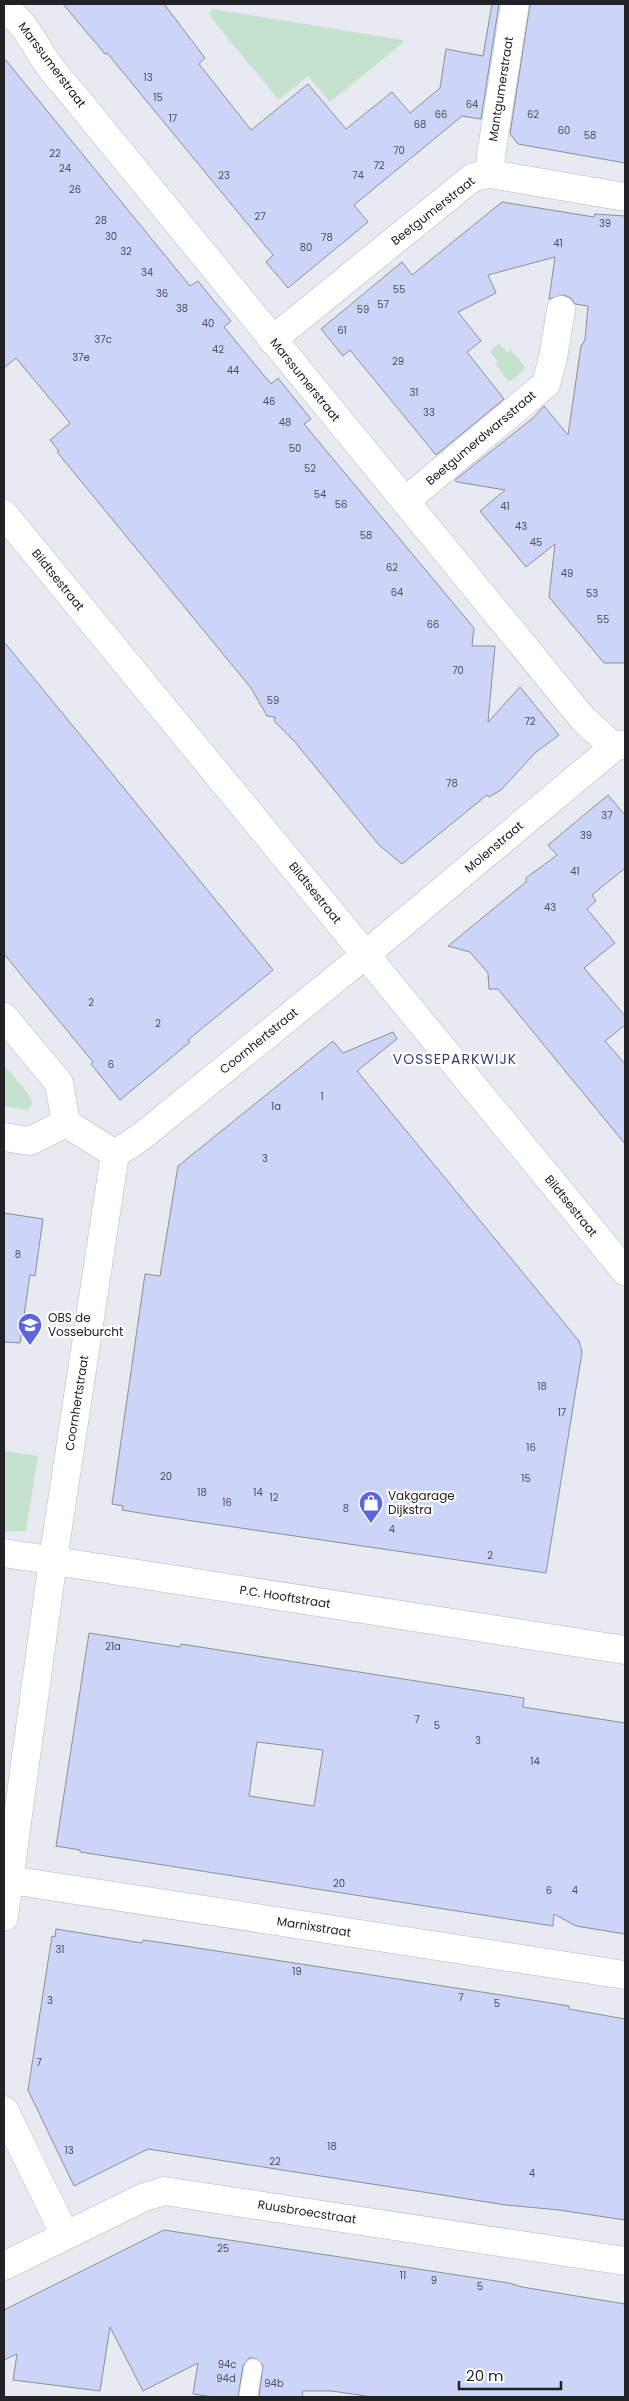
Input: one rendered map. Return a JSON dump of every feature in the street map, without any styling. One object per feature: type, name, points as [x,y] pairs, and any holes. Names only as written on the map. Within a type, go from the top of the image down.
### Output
[{"type":"street","name":"Mantgumerstraat","points":[[490,174],[490,155],[514,4]]},
{"type":"street","name":"Marssumerstraat","points":[[4,9],[17,18],[56,74],[584,720],[619,745]]},
{"type":"street","name":"Beetgumerstraat","points":[[272,340],[473,178],[490,174],[625,197]]},
{"type":"street","name":"Beetgumerdwarsstraat","points":[[405,501],[546,384],[554,358],[561,310]]},
{"type":"street","name":"Bildtsestraat","points":[[4,514],[625,1271]]},
{"type":"street","name":"Molenstraat","points":[[365,954],[619,745]]},
{"type":"street","name":"Coornhertstraat","points":[[4,1917],[6,1880],[115,1154],[140,1137],[365,954]]},
{"type":"street","points":[[4,1017],[59,1083],[66,1124],[115,1154]]},
{"type":"street","points":[[4,1137],[30,1141],[66,1124]]},
{"type":"street","name":"P.C. Hooftstraat","points":[[4,1553],[625,1650]]},
{"type":"street","name":"Marnixstraat","points":[[6,1880],[625,1975]]},
{"type":"street","points":[[4,2110],[65,2235]]},
{"type":"street","name":"Ruusbroecstraat","points":[[4,2266],[142,2198],[164,2192],[177,2192],[625,2261]]},
{"type":"lane","points":[[248,2397],[253,2368]]},
{"type":"green space","points":[[213,9],[403,40],[404,42],[330,102],[308,76],[279,100],[211,18],[210,11]]},
{"type":"green space","points":[[499,343],[507,353],[511,350],[526,368],[509,382],[495,364],[498,361],[490,352]]},
{"type":"green space","points":[[4,1065],[30,1096],[32,1104],[28,1110],[4,1106]]},
{"type":"green space","points":[[4,1451],[38,1456],[26,1531],[4,1532]]},
{"type":"building","points":[[63,4],[164,4],[205,58],[199,64],[251,130],[308,84],[346,129],[392,92],[410,113],[440,88],[446,49],[483,56],[492,4],[499,4],[481,119],[462,116],[354,205],[368,222],[288,288],[266,262],[273,255],[107,53],[105,54]]},
{"type":"building","points":[[530,4],[625,4],[625,163],[518,144],[510,134]]},
{"type":"building","points":[[4,58],[190,286],[198,281],[231,321],[224,327],[271,384],[278,378],[311,419],[304,424],[474,628],[472,646],[495,646],[488,722],[520,687],[559,735],[535,753],[501,790],[489,797],[487,795],[402,864],[379,845],[295,742],[274,721],[275,717],[267,716],[251,688],[57,452],[59,451],[50,440],[70,423],[16,358],[4,368]]},
{"type":"building","points":[[502,202],[594,217],[595,214],[625,216],[625,663],[604,663],[549,597],[555,544],[526,567],[480,511],[505,490],[457,482],[455,480],[533,418],[544,406],[568,435],[581,346],[585,340],[588,306],[575,304],[571,298],[564,295],[549,299],[555,257],[488,275],[496,293],[458,312],[481,341],[467,352],[504,399],[436,455],[350,350],[343,356],[321,329],[402,262],[412,275]]},
{"type":"building","points":[[4,642],[273,970],[188,1040],[190,1042],[120,1100],[91,1064],[93,1062],[4,954]]},
{"type":"building","points":[[608,795],[625,815],[625,868],[592,895],[596,901],[587,909],[615,943],[584,968],[625,1016],[625,1025],[605,1041],[625,1064],[625,1144],[498,989],[489,989],[488,973],[470,952],[448,946],[526,882],[526,878],[557,855],[548,845]]},
{"type":"building","points":[[393,1032],[397,1039],[357,1071],[579,1341],[582,1352],[546,1573],[152,1515],[122,1510],[123,1506],[112,1504],[145,1274],[160,1276],[178,1166],[333,1041],[343,1053]]},
{"type":"building","points":[[4,1213],[43,1219],[35,1276],[30,1275],[20,1343],[4,1342]]},
{"type":"building","points":[[89,1633],[180,1647],[181,1644],[524,1698],[523,1707],[625,1723],[625,1934],[576,1926],[554,1914],[553,1926],[80,1852],[80,1850],[56,1846]],"holes":[[[257,1742],[323,1750],[314,1806],[249,1796]]]},
{"type":"building","points":[[56,1929],[142,1943],[143,1940],[178,1945],[501,1995],[569,2006],[569,2009],[625,2019],[625,2220],[559,2210],[506,2205],[148,2149],[74,2186],[28,2090],[52,1936],[55,1937]]},
{"type":"building","points":[[164,2230],[509,2283],[522,2287],[625,2304],[625,2397],[372,2397],[332,2391],[303,2391],[302,2397],[259,2397],[263,2365],[254,2358],[249,2358],[243,2366],[238,2397],[213,2397],[193,2394],[198,2363],[143,2391],[110,2327],[100,2391],[13,2380],[17,2354],[4,2360],[4,2310]]},
{"type":"place","name":"OBS de Vosseburcht","points":[[30,1346]]},
{"type":"place","name":"Vakgarage Dijkstra","points":[[371,1524]]},
{"type":"district","name":"VOSSEPARKWIJK","points":[[455,1059]]}]
